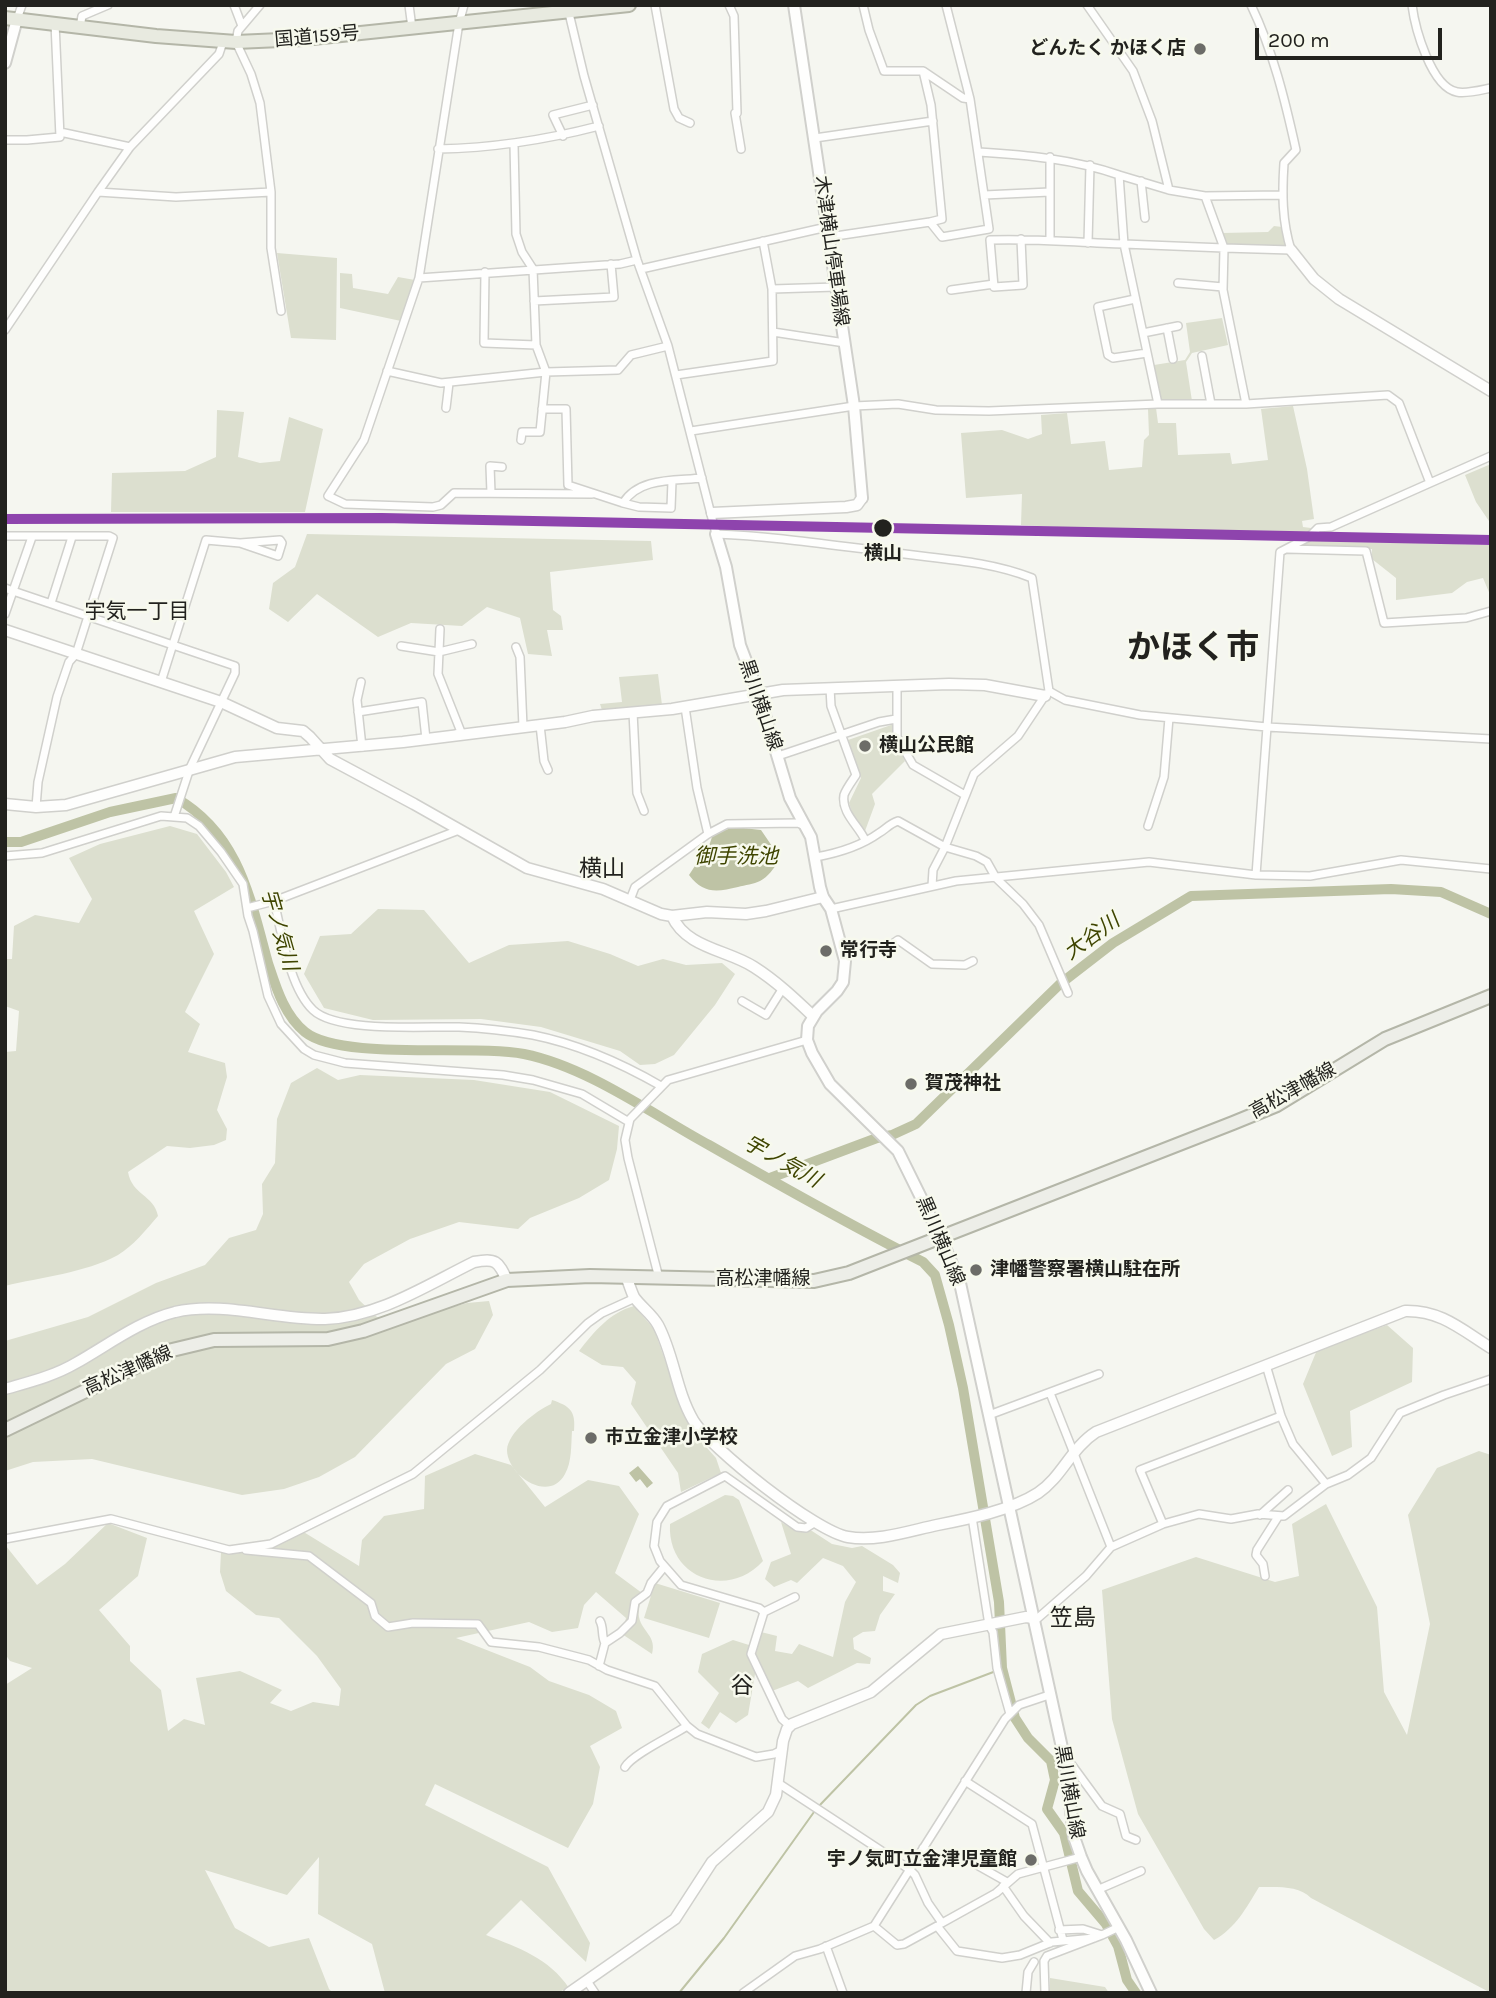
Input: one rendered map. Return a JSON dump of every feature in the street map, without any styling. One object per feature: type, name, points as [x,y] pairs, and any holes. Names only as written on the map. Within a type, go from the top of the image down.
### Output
[{"type":"highway","name":"国道159号","points":[[11,18],[229,42],[303,39],[568,9],[629,5]]},
{"type":"main road","name":"木津横山停車場線","points":[[794,5],[854,406],[862,498]]},
{"type":"main road","points":[[5,63],[11,18]]},
{"type":"main road","name":"黒川横山線","points":[[716,534],[726,567],[740,645],[759,695],[790,798],[811,838],[823,897],[831,909],[843,954],[844,982],[813,1016],[808,1026],[807,1040],[830,1084],[898,1151],[960,1283],[1065,1761],[1074,1859],[1097,1890],[1107,1932],[1152,1993]]},
{"type":"main road","name":"高松津幡線","points":[[5,1430],[168,1351],[214,1340],[328,1339],[363,1331],[507,1280],[590,1276],[814,1281],[849,1273],[1277,1105],[1385,1039],[1491,996]]},
{"type":"street","points":[[11,18],[22,5]]},
{"type":"street","points":[[80,27],[82,16],[108,5]]},
{"type":"street","points":[[234,5],[242,26]]},
{"type":"street","points":[[5,330],[130,148],[219,54],[260,5]]},
{"type":"street","points":[[409,5],[412,28]]},
{"type":"street","points":[[464,5],[438,149],[419,278],[364,440],[328,496],[345,504],[433,507],[441,505],[454,493],[592,494]]},
{"type":"street","points":[[656,5],[674,109],[679,118],[690,123]]},
{"type":"street","points":[[729,5],[734,16],[735,113],[741,149]]},
{"type":"street","points":[[863,5],[884,71],[923,71],[963,98],[970,99]]},
{"type":"street","points":[[946,5],[970,99],[989,229],[994,285]]},
{"type":"street","points":[[1087,5],[1133,71],[1152,121],[1169,190]]},
{"type":"street","points":[[1251,5],[1276,70],[1296,150],[1284,163],[1282,195],[1286,232],[1292,250],[1314,279],[1339,299],[1491,391]]},
{"type":"street","points":[[1412,5],[1415,26],[1435,74],[1444,86],[1458,93],[1491,88]]},
{"type":"street","points":[[568,9],[637,260],[676,374],[716,534],[790,539],[945,558],[1011,570],[1032,578],[1047,693],[1018,736],[974,774],[933,870],[932,886]]},
{"type":"street","points":[[5,140],[27,141],[60,137],[55,23]]},
{"type":"street","points":[[229,42],[251,74],[260,103],[271,192],[271,248],[281,311]]},
{"type":"street","points":[[640,269],[763,242],[942,219],[933,121],[923,71]]},
{"type":"street","points":[[562,136],[553,115],[593,105]]},
{"type":"street","points":[[815,138],[933,121]]},
{"type":"street","points":[[438,149],[514,144],[562,136],[599,126]]},
{"type":"street","points":[[60,132],[130,148]]},
{"type":"street","points":[[514,144],[516,234],[522,252],[533,269],[536,345],[546,372],[540,432],[522,432],[521,440]]},
{"type":"street","points":[[979,152],[1050,157],[1090,165],[1169,190],[1205,197],[1282,195]]},
{"type":"street","points":[[1050,157],[1050,239]]},
{"type":"street","points":[[1088,243],[1090,165]]},
{"type":"street","points":[[1119,175],[1124,244],[1158,404]]},
{"type":"street","points":[[1141,181],[1145,218]]},
{"type":"street","points":[[984,195],[1050,191]]},
{"type":"street","points":[[98,192],[176,197],[271,192]]},
{"type":"street","points":[[1205,197],[1224,248],[1223,286],[1246,404]]},
{"type":"street","points":[[930,222],[942,237],[989,229]]},
{"type":"street","points":[[951,290],[1023,285],[1021,239]]},
{"type":"street","points":[[990,240],[1050,239],[1088,243],[1292,250]]},
{"type":"street","points":[[676,374],[774,360],[772,289],[763,242]]},
{"type":"street","points":[[419,278],[637,260]]},
{"type":"street","points":[[534,301],[614,297],[611,264]]},
{"type":"street","points":[[485,272],[484,343],[536,345]]},
{"type":"street","points":[[1178,283],[1223,286]]},
{"type":"street","points":[[772,289],[836,288]]},
{"type":"street","points":[[1135,299],[1098,307],[1108,355],[1113,358],[1147,353]]},
{"type":"street","points":[[1143,333],[1178,326]]},
{"type":"street","points":[[1167,328],[1172,359]]},
{"type":"street","points":[[773,332],[845,343]]},
{"type":"street","points":[[387,372],[424,381],[445,381],[546,372],[618,370],[631,355],[668,346]]},
{"type":"street","points":[[1202,356],[1211,404]]},
{"type":"street","points":[[445,381],[446,408]]},
{"type":"street","points":[[691,431],[854,406],[898,404],[936,410],[989,411],[1158,404],[1246,404],[1388,395],[1399,403],[1430,483]]},
{"type":"street","points":[[542,409],[566,409],[568,485],[639,507],[671,508],[672,481]]},
{"type":"street","points":[[1256,875],[1280,552],[1309,537],[1318,528],[1331,527],[1491,456]]},
{"type":"street","points":[[491,493],[490,466],[502,467]]},
{"type":"street","points":[[623,503],[636,488],[702,478]]},
{"type":"street","points":[[712,513],[846,507],[857,505],[862,498]]},
{"type":"street","points":[[5,536],[113,538],[76,654],[69,662],[57,697],[38,782],[36,807]]},
{"type":"street","points":[[5,614],[9,589],[32,537]]},
{"type":"street","points":[[51,603],[72,537]]},
{"type":"street","points":[[161,682],[206,540],[240,543],[278,556],[282,543],[281,540],[240,543]]},
{"type":"street","points":[[1285,549],[1366,551],[1384,623],[1466,618],[1491,611]]},
{"type":"street","points":[[9,589],[235,666],[190,768],[174,817]]},
{"type":"street","points":[[440,629],[438,674],[461,732],[454,735]]},
{"type":"street","points":[[5,630],[220,702],[277,728],[303,731],[330,760],[527,868],[603,889],[671,916],[707,912],[746,914],[823,897]]},
{"type":"street","points":[[401,646],[439,652],[472,644]]},
{"type":"street","points":[[516,648],[520,657],[523,727]]},
{"type":"street","points":[[360,682],[357,700],[362,747]]},
{"type":"street","points":[[5,804],[36,807],[66,805],[235,757],[362,747],[685,706],[783,690],[985,685],[1047,693],[1140,715],[1267,727],[1491,739]]},
{"type":"street","points":[[897,686],[897,737],[913,765],[965,795]]},
{"type":"street","points":[[830,688],[831,706],[856,775],[844,794],[845,800],[849,817],[860,829],[865,840]]},
{"type":"street","points":[[358,712],[422,702],[426,739]]},
{"type":"street","points":[[685,706],[697,788],[708,834]]},
{"type":"street","points":[[633,712],[637,793],[644,811]]},
{"type":"street","points":[[1148,826],[1164,777],[1169,718]]},
{"type":"street","points":[[778,756],[879,722],[896,719]]},
{"type":"street","points":[[540,725],[544,761],[548,770]]},
{"type":"street","points":[[5,856],[42,853],[161,816],[187,818],[199,826],[243,884],[268,996],[281,1024],[292,1038],[314,1055],[345,1063],[503,1075],[533,1080],[582,1094],[629,1120]]},
{"type":"street","points":[[816,857],[838,853],[880,833],[898,821],[945,847],[988,862],[996,878],[1023,904],[1039,925],[1067,991]]},
{"type":"street","points":[[631,900],[635,887],[708,834],[727,824],[798,823],[805,826]]},
{"type":"street","points":[[247,908],[274,901],[459,830]]},
{"type":"street","points":[[831,909],[932,886],[1149,862],[1256,875],[1310,876],[1401,860],[1491,869]]},
{"type":"street","points":[[274,901],[292,971],[304,999],[321,1016],[336,1022],[364,1026],[462,1027],[535,1035],[601,1056],[659,1089]]},
{"type":"street","points":[[671,916],[683,932],[712,950],[740,958],[783,988],[813,1016]]},
{"type":"street","points":[[843,954],[866,944],[885,949],[898,940],[932,964],[965,965],[973,961]]},
{"type":"street","points":[[742,1001],[766,1016],[783,988]]},
{"type":"street","points":[[659,1278],[628,1158],[625,1140],[629,1120],[668,1080],[807,1040]]},
{"type":"street","points":[[5,1389],[37,1380],[73,1365],[155,1317],[179,1311],[217,1309],[301,1318],[337,1317],[370,1311],[389,1304],[474,1262],[485,1260],[494,1260],[507,1280]]},
{"type":"street","points":[[626,1277],[635,1298],[648,1310],[658,1326],[688,1409],[701,1431],[814,1523],[831,1532],[862,1538],[880,1537],[968,1518],[1008,1506],[1038,1493],[1056,1477],[1073,1451],[1085,1439],[1110,1425],[1405,1311],[1423,1310],[1443,1317],[1491,1348]]},
{"type":"street","points":[[239,1549],[271,1544],[413,1474],[540,1370],[588,1323],[602,1313],[635,1298]]},
{"type":"street","points":[[1266,1366],[1281,1416],[1293,1444],[1326,1483]]},
{"type":"street","points":[[989,1415],[1099,1374]]},
{"type":"street","points":[[569,1993],[675,1919],[712,1862],[768,1812],[775,1801],[784,1736],[790,1726],[871,1692],[940,1634],[1026,1617],[1038,1618],[1086,1576],[1111,1547],[1163,1524],[1199,1514],[1231,1519],[1261,1515],[1284,1516],[1326,1483],[1348,1475],[1371,1458],[1400,1413],[1491,1379]]},
{"type":"street","points":[[1050,1393],[1111,1547]]},
{"type":"street","points":[[1163,1524],[1140,1470],[1281,1416]]},
{"type":"street","points":[[764,1612],[759,1608],[681,1585],[664,1567],[654,1546],[654,1530],[660,1515],[667,1506],[722,1476],[732,1479],[797,1527],[806,1528],[814,1523]]},
{"type":"street","points":[[1261,1515],[1288,1490]]},
{"type":"street","points":[[1265,1576],[1263,1564],[1256,1555],[1257,1550],[1278,1517]]},
{"type":"street","points":[[968,1518],[997,1624],[993,1632],[997,1670],[1011,1713]]},
{"type":"street","points":[[5,1539],[111,1519],[229,1549],[309,1556],[371,1603],[375,1616],[388,1627],[413,1623],[478,1623],[491,1642],[539,1647],[589,1660],[634,1680],[655,1686],[687,1726],[704,1737],[756,1757],[782,1750]]},
{"type":"street","points":[[605,1643],[632,1621],[635,1602],[647,1593],[651,1583],[664,1567]]},
{"type":"street","points":[[790,1726],[782,1719],[751,1654],[764,1612],[795,1597]]},
{"type":"street","points":[[599,1666],[605,1643],[600,1621]]},
{"type":"street","points":[[744,1993],[795,1956],[874,1926],[1011,1713],[1019,1705],[1049,1695]]},
{"type":"street","points":[[625,1767],[634,1755],[663,1742],[687,1726]]},
{"type":"street","points":[[1065,1761],[1069,1761],[1102,1806],[1120,1814],[1126,1836],[1136,1840]]},
{"type":"street","points":[[965,1781],[1032,1824],[1063,1940]]},
{"type":"street","points":[[778,1783],[909,1869],[942,1923],[996,1894],[1018,1874],[1074,1859]]},
{"type":"street","points":[[923,1848],[940,1859],[959,1855],[1005,1884],[1024,1916],[1050,1943]]},
{"type":"street","points":[[1097,1890],[1141,1871]]},
{"type":"street","points":[[874,1926],[897,1945],[904,1944],[937,1926],[957,1951],[1002,1958],[1050,1943],[1107,1932]]},
{"type":"street","points":[[1059,1930],[1107,1932]]},
{"type":"street","points":[[1045,1993],[1044,1961],[1047,1956],[1107,1932]]},
{"type":"street","points":[[826,1946],[843,1993]]},
{"type":"street","points":[[1028,1952],[1034,1962]]},
{"type":"street","points":[[1034,1962],[1044,1961]]},
{"type":"street","points":[[1026,1993],[1028,1972],[1034,1962]]},
{"type":"street","points":[[587,1981],[595,1993]]},
{"type":"shaded area","points":[[1274,226],[1282,227],[1288,247],[1227,247],[1222,233],[1268,232]]},
{"type":"shaded area","points":[[277,253],[337,258],[336,340],[291,338]]},
{"type":"shaded area","points":[[340,273],[352,274],[353,288],[388,294],[398,277],[415,280],[401,321],[340,308]]},
{"type":"shaded area","points":[[1222,318],[1228,345],[1192,353],[1186,362],[1192,401],[1162,402],[1154,365],[1185,360],[1190,352],[1186,323]]},
{"type":"shaded area","points":[[1293,406],[1307,469],[1314,519],[1302,521],[1303,527],[1311,528],[1309,533],[1113,530],[1021,525],[1022,494],[966,498],[961,433],[1002,430],[1028,439],[1042,434],[1041,415],[1067,413],[1071,444],[1105,441],[1109,470],[1142,467],[1144,440],[1149,435],[1148,409],[1156,408],[1158,423],[1176,423],[1178,455],[1230,453],[1232,464],[1268,460],[1261,409]]},
{"type":"shaded area","points":[[217,410],[244,412],[238,457],[260,463],[280,461],[289,417],[323,429],[305,512],[111,512],[112,473],[185,471],[216,457]]},
{"type":"shaded area","points":[[1491,464],[1491,524],[1476,502],[1465,475]]},
{"type":"shaded area","points":[[307,534],[651,541],[653,560],[550,572],[553,610],[561,616],[563,630],[547,630],[552,656],[528,654],[520,618],[487,607],[462,626],[411,623],[378,637],[317,594],[288,622],[269,609],[273,583],[295,567]]},
{"type":"shaded area","points":[[1308,540],[1491,545],[1491,597],[1483,578],[1467,582],[1452,593],[1396,600],[1396,578],[1372,559],[1372,549],[1293,547]]},
{"type":"shaded area","points":[[658,674],[662,705],[603,713],[600,704],[622,702],[619,677]]},
{"type":"shaded area","points":[[894,724],[894,739],[905,761],[872,794],[875,804],[865,831],[854,818],[849,803],[861,778],[848,740]]},
{"type":"shaded area","points":[[170,826],[197,834],[234,887],[194,911],[214,954],[185,1012],[200,1024],[188,1052],[225,1063],[227,1077],[217,1110],[227,1129],[226,1140],[214,1145],[190,1148],[167,1146],[128,1172],[134,1186],[156,1209],[158,1216],[118,1255],[77,1270],[5,1286],[5,1052],[16,1051],[19,1011],[5,1006],[5,959],[12,959],[14,926],[35,915],[79,923],[92,899],[69,858],[100,844]]},
{"type":"shaded area","points":[[378,909],[424,910],[469,963],[509,945],[568,941],[638,966],[663,959],[686,965],[722,963],[735,974],[715,1005],[674,1055],[655,1064],[640,1065],[620,1051],[541,1027],[481,1019],[373,1020],[324,1008],[304,974],[320,936],[351,934]]},
{"type":"shaded area","points":[[317,1068],[338,1080],[360,1075],[474,1080],[550,1092],[619,1126],[617,1149],[609,1180],[579,1198],[530,1218],[518,1229],[459,1222],[410,1239],[364,1264],[349,1282],[359,1300],[377,1317],[429,1314],[467,1303],[489,1301],[493,1315],[475,1349],[446,1364],[355,1457],[319,1477],[284,1489],[242,1495],[92,1459],[33,1462],[5,1471],[5,1341],[88,1317],[156,1283],[205,1265],[229,1238],[256,1230],[263,1214],[262,1184],[275,1163],[277,1119],[291,1083]]},
{"type":"shaded area","points":[[634,1306],[654,1329],[682,1408],[699,1439],[716,1458],[721,1473],[681,1492],[678,1473],[631,1404],[636,1382],[623,1367],[602,1365],[579,1351],[610,1318]]},
{"type":"shaded area","points":[[1387,1325],[1413,1348],[1412,1382],[1350,1411],[1352,1447],[1332,1456],[1303,1384],[1317,1350]]},
{"type":"shaded area","points":[[552,1400],[567,1407],[573,1414],[574,1431],[565,1474],[558,1483],[540,1486],[530,1483],[514,1469],[507,1450],[517,1429],[551,1404]]},
{"type":"shaded area","points":[[1479,1451],[1491,1455],[1491,1993],[1294,1889],[1259,1887],[1234,1923],[1214,1940],[1204,1929],[1138,1814],[1112,1719],[1102,1590],[1196,1557],[1275,1582],[1299,1576],[1292,1524],[1326,1504],[1377,1607],[1384,1692],[1407,1735],[1430,1624],[1408,1515],[1437,1468]]},
{"type":"shaded area","points":[[475,1454],[511,1465],[545,1507],[588,1480],[619,1486],[639,1514],[615,1573],[642,1593],[639,1617],[651,1638],[652,1654],[622,1634],[626,1618],[596,1592],[584,1605],[578,1628],[552,1632],[529,1622],[456,1638],[530,1667],[549,1681],[589,1695],[616,1711],[622,1728],[590,1746],[600,1767],[593,1804],[568,1848],[435,1784],[425,1805],[548,1867],[590,1943],[586,1962],[521,1900],[486,1935],[543,1961],[569,1988],[556,1993],[385,1993],[372,1944],[318,1914],[319,1857],[287,1895],[205,1870],[235,1928],[269,1947],[309,1938],[333,1993],[5,1993],[5,1685],[32,1668],[10,1661],[5,1654],[6,1546],[37,1585],[65,1564],[108,1523],[147,1538],[138,1576],[99,1610],[130,1646],[130,1661],[161,1690],[168,1731],[184,1719],[205,1725],[196,1678],[240,1671],[282,1690],[270,1703],[291,1711],[313,1702],[339,1706],[341,1689],[317,1656],[279,1618],[256,1615],[226,1591],[220,1572],[221,1552],[277,1546],[302,1531],[359,1566],[362,1540],[384,1516],[424,1509],[425,1476]]},
{"type":"shaded area","points":[[725,1495],[739,1500],[763,1561],[749,1573],[717,1581],[689,1570],[678,1558],[672,1543],[670,1524]]},
{"type":"shaded area","points":[[781,1522],[796,1531],[812,1531],[832,1544],[852,1548],[862,1546],[893,1565],[900,1573],[898,1583],[883,1576],[883,1591],[895,1594],[880,1615],[875,1631],[863,1632],[853,1638],[854,1649],[871,1658],[870,1664],[857,1663],[808,1688],[798,1681],[772,1691],[763,1673],[755,1674],[748,1715],[736,1723],[720,1712],[709,1729],[701,1723],[719,1693],[698,1672],[702,1654],[733,1640],[749,1645],[759,1639],[761,1632],[777,1636],[775,1651],[792,1654],[799,1644],[833,1657],[845,1602],[856,1582],[843,1566],[823,1558],[797,1583],[791,1580],[774,1587],[765,1579],[771,1562],[791,1554]]},
{"type":"shaded area","points":[[655,1583],[720,1603],[709,1638],[644,1618]]},
{"type":"shaded area","points":[[1050,1978],[1105,1987],[1109,1993],[1050,1993]]},
{"type":"water","name":"御手洗池","points":[[734,827],[761,830],[779,861],[766,877],[755,883],[717,890],[700,886],[689,875],[713,834]]},
{"type":"water","points":[[638,1466],[653,1483],[647,1488],[640,1479],[636,1482],[629,1473]]},
{"type":"waterway","name":"宇ノ気川","points":[[5,842],[21,842],[110,812],[176,798],[197,813],[228,849],[248,892],[278,991],[291,1017],[305,1032],[323,1041],[347,1046],[502,1051],[548,1060],[596,1080],[788,1190],[923,1262],[935,1275],[963,1388],[999,1602],[1002,1668],[1015,1718],[1028,1738],[1051,1761],[1055,1780],[1047,1809],[1064,1833],[1078,1891],[1106,1924],[1118,1946],[1127,1980],[1136,1993]]},
{"type":"waterway","name":"大谷川","points":[[770,1178],[916,1124],[1060,984],[1113,943],[1191,896],[1391,889],[1441,892],[1491,914]]},
{"type":"waterway","points":[[818,1807],[916,1705],[930,1696],[996,1671]]},
{"type":"waterway","points":[[679,1993],[724,1938],[814,1812]]},
{"type":"transit line","points":[[5,519],[382,518],[1491,540]]},
{"type":"place","name":"どんたく かほく店","points":[[1200,49]]},
{"type":"place","name":"横山","points":[[883,528]]},
{"type":"place","name":"横山公民館","points":[[865,746]]},
{"type":"place","name":"常行寺","points":[[826,951]]},
{"type":"place","name":"賀茂神社","points":[[911,1084]]},
{"type":"place","name":"津幡警察署横山駐在所","points":[[976,1270]]},
{"type":"place","name":"市立金津小学校","points":[[591,1438]]},
{"type":"place","name":"宇ノ気町立金津児童館","points":[[1031,1860]]},
{"type":"district","name":"宇気一丁目","points":[[137,612]]},
{"type":"district","name":"かほく市","points":[[1193,649]]},
{"type":"district","name":"横山","points":[[602,869]]},
{"type":"district","name":"笠島","points":[[1073,1618]]},
{"type":"district","name":"谷","points":[[742,1686]]}]
